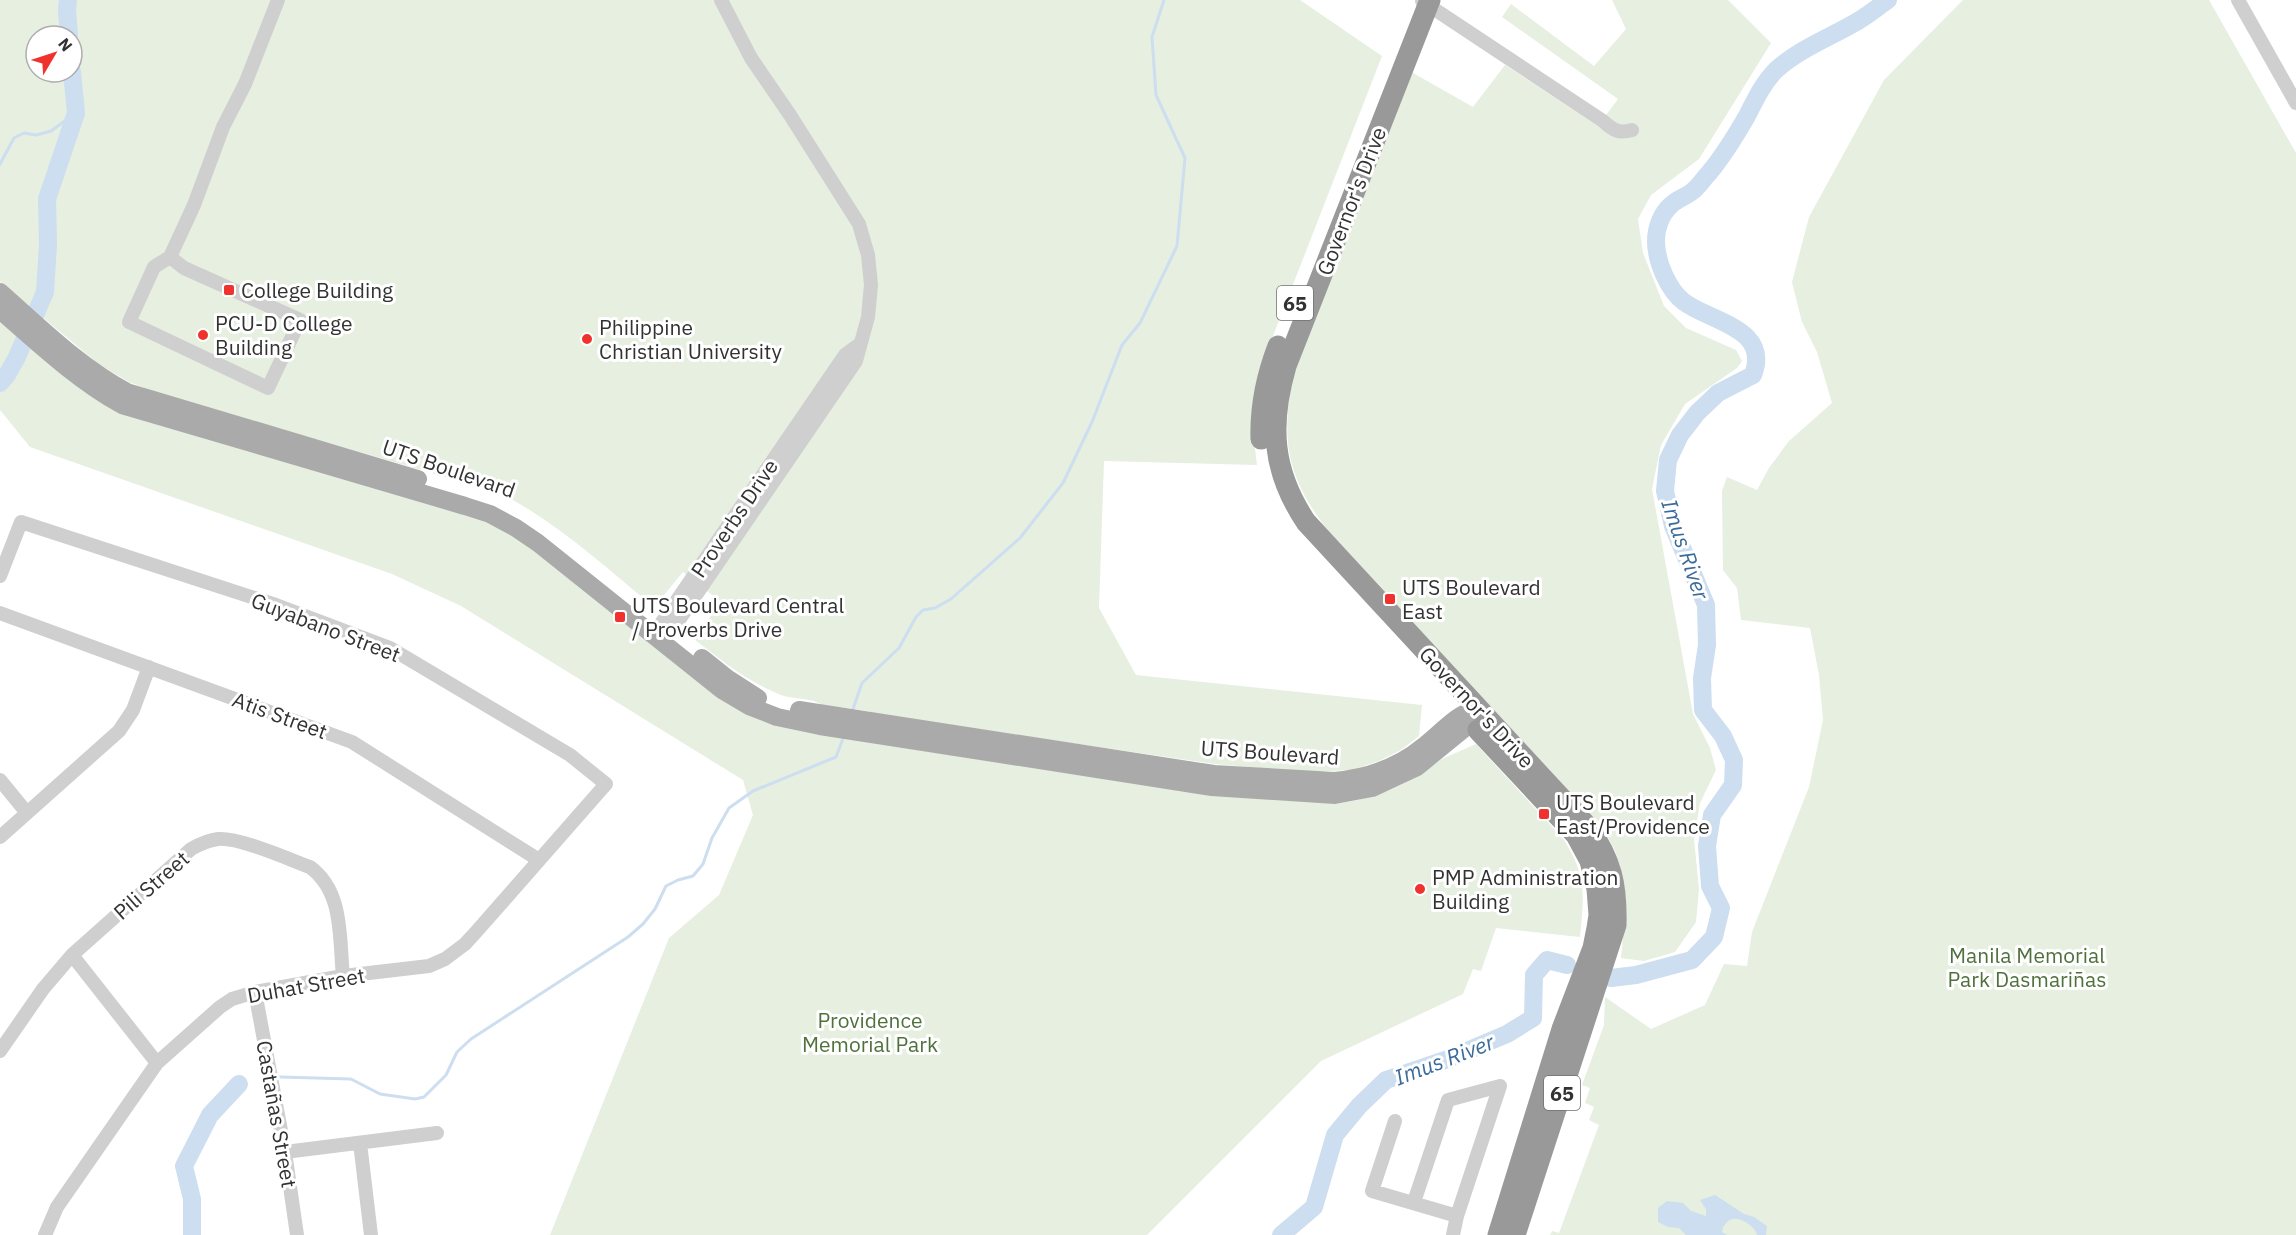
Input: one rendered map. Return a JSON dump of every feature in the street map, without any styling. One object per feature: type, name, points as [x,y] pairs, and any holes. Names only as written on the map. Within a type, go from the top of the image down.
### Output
[{"type":"highway","name":"Governor's Drive","points":[[1423,1],[1286,366],[1277,406],[1275,440],[1285,487],[1306,522],[1576,835],[1584,848],[1597,889],[1600,951],[1585,990],[1555,1051],[1498,1235]]},
{"type":"highway","name":"Governor's Drive","points":[[1515,1235],[1581,1036],[1585,990]]},
{"type":"main road","name":"UTS Boulevard","points":[[4,305],[43,338],[102,379],[127,392],[495,504],[545,533],[663,632],[722,690],[749,706],[777,717],[866,726],[1212,787],[1335,795],[1372,788],[1403,776],[1431,758],[1470,714]]},
{"type":"street","points":[[170,257],[193,273],[300,320],[268,388],[129,322],[153,267],[170,257],[194,205],[223,127],[245,84],[278,0]]},
{"type":"street","name":"Proverbs Drive","points":[[663,632],[845,355],[860,344],[868,317],[871,285],[868,255],[859,224],[751,58],[721,0]]},
{"type":"street","points":[[2238,0],[2296,104]]},
{"type":"street","points":[[1423,1],[1603,121],[1614,131],[1620,133],[1632,130]]},
{"type":"street","name":"Guyabano Street","points":[[0,576],[21,522],[276,605],[390,648],[570,755],[606,784]]},
{"type":"street","name":"Atis Street","points":[[0,613],[352,741],[539,860]]},
{"type":"street","points":[[0,837],[119,731],[133,710],[149,667]]},
{"type":"street","points":[[0,780],[27,813]]},
{"type":"street","name":"Duhat Street","points":[[45,1235],[57,1207],[157,1063],[220,1007],[232,999],[255,992],[343,976],[429,966],[445,958],[465,944],[606,784]]},
{"type":"street","name":"Pili Street","points":[[0,1051],[43,989],[72,955],[191,849],[203,842],[220,839],[239,842],[310,867],[319,874],[329,888],[336,905],[343,976]]},
{"type":"street","points":[[72,955],[157,1063]]},
{"type":"street","name":"Castañas Street","points":[[255,992],[285,1152],[297,1235]]},
{"type":"street","points":[[1414,1202],[1448,1100],[1500,1086],[1456,1216],[1453,1235]]},
{"type":"street","points":[[1395,1121],[1372,1191],[1456,1216]]},
{"type":"street","points":[[285,1152],[436,1134]]},
{"type":"street","points":[[360,1143],[371,1235]]},
{"type":"green space","name":"Philippine Christian University","points":[[0,0],[1300,0],[1382,56],[1264,359],[1252,424],[1257,465],[1104,461],[1099,608],[1136,675],[1422,705],[1419,736],[1401,750],[1379,761],[1352,770],[1307,772],[1215,764],[879,715],[868,711],[791,698],[769,690],[746,677],[694,639],[721,602],[683,572],[654,607],[561,531],[500,493],[157,393],[129,382],[100,365],[0,282]]},
{"type":"green space","points":[[1612,0],[1728,0],[1771,43],[1699,159],[1651,195],[1638,219],[1643,253],[1664,306],[1686,328],[1736,350],[1742,361],[1737,368],[1685,404],[1661,445],[1652,489],[1693,714],[1710,748],[1716,770],[1700,803],[1694,839],[1699,889],[1696,922],[1675,952],[1644,961],[1621,958],[1624,892],[1620,866],[1605,833],[1326,528],[1312,508],[1294,471],[1287,434],[1290,393],[1295,369],[1406,69],[1473,107],[1505,65],[1598,126],[1618,99],[1502,17],[1511,4],[1594,66],[1626,29]]},
{"type":"green space","name":"Manila Memorial Park Dasmariñas","points":[[1963,0],[2209,0],[2296,153],[2296,1235],[1550,1235],[1552,1231],[1559,1233],[1599,1125],[1589,1120],[1594,1107],[1585,1103],[1590,1088],[1582,1085],[1604,1025],[1605,997],[1651,1029],[1705,1005],[1724,964],[1747,966],[1752,932],[1809,787],[1823,720],[1819,675],[1810,628],[1741,620],[1737,588],[1723,570],[1722,491],[1727,477],[1757,490],[1769,468],[1789,441],[1832,403],[1817,352],[1802,322],[1792,282],[1809,217],[1884,80]]},
{"type":"green space","name":"Providence Memorial Park","points":[[0,321],[33,349],[475,516],[512,534],[750,716],[1336,804],[1358,800],[1392,789],[1416,777],[1442,759],[1476,744],[1564,840],[1577,865],[1582,887],[1580,937],[1496,928],[1481,971],[1473,969],[1463,994],[1321,1061],[1147,1235],[550,1235],[669,938],[719,895],[753,815],[743,780],[461,606],[392,574],[30,447],[0,410]]},
{"type":"water","points":[[1715,1195],[1767,1226],[1766,1235],[1757,1235],[1750,1225],[1738,1219],[1729,1221],[1723,1227],[1722,1232],[1727,1235],[1686,1235],[1679,1228],[1668,1227],[1658,1222],[1658,1208],[1667,1201],[1683,1203],[1691,1211],[1706,1216],[1706,1209],[1700,1200]]},
{"type":"waterway","points":[[68,0],[68,24]]},
{"type":"waterway","points":[[852,712],[862,683],[899,648],[916,617],[923,610],[935,608],[951,599],[1020,538],[1063,483],[1092,422],[1122,345],[1140,323],[1177,246],[1185,158],[1156,95],[1152,37],[1164,0]]},
{"type":"waterway","name":"Imus River","points":[[1611,978],[1636,975],[1692,960],[1714,937],[1721,908],[1710,886],[1707,846],[1712,815],[1733,785],[1734,760],[1723,736],[1703,710],[1702,678],[1707,645],[1706,605],[1673,526],[1665,491],[1668,460],[1680,435],[1697,413],[1718,393],[1753,375],[1756,359],[1754,347],[1735,328],[1695,309],[1678,297],[1668,283],[1658,257],[1656,241],[1658,226],[1667,209],[1694,190],[1725,152],[1763,86],[1776,70],[1795,56],[1858,21],[1888,0]]},
{"type":"waterway","points":[[0,383],[17,357],[45,292],[48,244],[47,199],[76,113],[73,84]]},
{"type":"waterway","points":[[0,164],[14,138],[24,133],[36,135],[51,131],[76,113]]},
{"type":"waterway","points":[[280,1077],[351,1079],[380,1094],[415,1099],[424,1097],[446,1075],[457,1052],[471,1039],[628,937],[643,924],[655,909],[666,886],[693,876],[703,864],[712,838],[729,808],[753,791],[836,757],[844,736]]},
{"type":"waterway","name":"Imus River","points":[[1281,1235],[1314,1207],[1335,1135],[1359,1106],[1386,1080],[1448,1059],[1507,1034],[1533,1018],[1534,975],[1547,960],[1567,965]]},
{"type":"waterway","points":[[192,1235],[192,1199],[184,1166],[210,1115],[239,1084]]},
{"type":"place","name":"College Building","points":[[229,290]]},
{"type":"place","name":"PCU-D College Building","points":[[203,335]]},
{"type":"place","name":"Philippine Christian University","points":[[587,339]]},
{"type":"place","name":"UTS Boulevard East","points":[[1390,599]]},
{"type":"place","name":"UTS Boulevard Central / Proverbs Drive","points":[[620,617]]},
{"type":"place","name":"UTS Boulevard East/Providence","points":[[1544,814]]},
{"type":"place","name":"PMP Administration Building","points":[[1420,889]]}]
